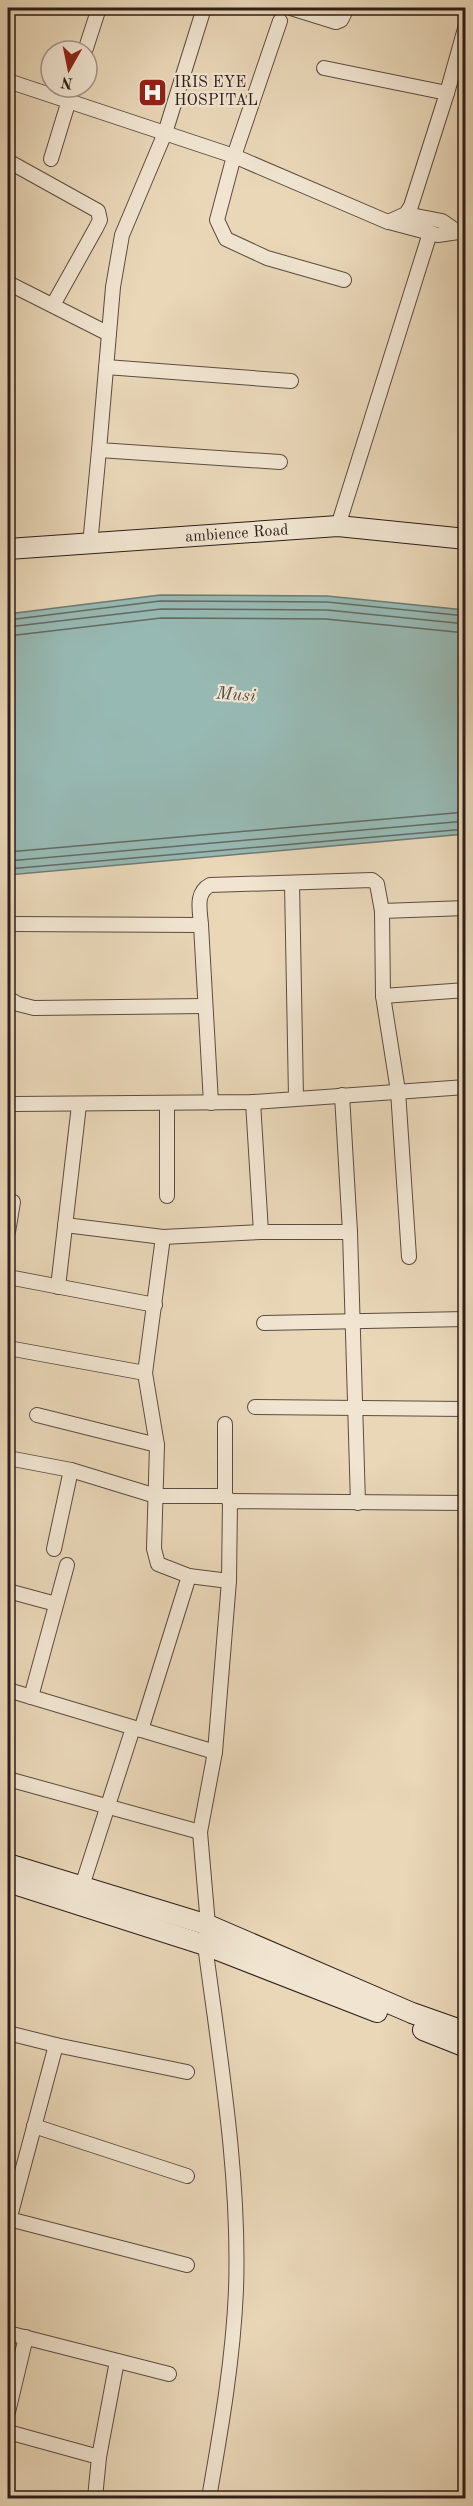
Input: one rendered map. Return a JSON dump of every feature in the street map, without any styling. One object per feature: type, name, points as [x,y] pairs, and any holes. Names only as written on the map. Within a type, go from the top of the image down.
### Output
[{"type":"street","points":[[89,39],[99,8]]},
{"type":"street","points":[[90,545],[113,287],[122,235],[165,133],[204,8]]},
{"type":"street","points":[[291,8],[336,22],[341,20],[347,8]]},
{"type":"street","points":[[280,21],[234,156],[217,220],[225,239],[267,258],[344,280]]},
{"type":"street","points":[[388,222],[406,214],[411,206],[447,93],[465,25]]},
{"type":"street","points":[[324,68],[447,93]]},
{"type":"street","points":[[8,81],[234,156],[388,222],[438,235],[462,233]]},
{"type":"street","points":[[51,159],[68,101]]},
{"type":"street","points":[[8,162],[98,211],[100,220],[53,305]]},
{"type":"street","points":[[406,214],[442,221],[462,233]]},
{"type":"street","points":[[338,526],[430,233]]},
{"type":"street","points":[[8,283],[109,334]]},
{"type":"street","points":[[106,367],[291,381]]},
{"type":"street","points":[[99,450],[280,462]]},
{"type":"street","name":"ambience Road","points":[[8,549],[338,526],[465,539]]},
{"type":"street","points":[[211,1103],[201,925],[200,896],[203,889],[210,885],[372,880],[377,884],[382,911],[383,996],[398,1091],[409,1257]]},
{"type":"street","points":[[292,883],[296,1097]]},
{"type":"street","points":[[382,911],[465,908]]},
{"type":"street","points":[[8,924],[201,925]]},
{"type":"street","points":[[383,996],[465,990]]},
{"type":"street","points":[[8,998],[18,1004],[34,1008],[205,1006]]},
{"type":"street","points":[[14,1104],[253,1102],[296,1097],[465,1087]]},
{"type":"street","points":[[342,1095],[350,1232],[358,1503]]},
{"type":"street","points":[[253,1102],[261,1232]]},
{"type":"street","points":[[167,1196],[168,1103]]},
{"type":"street","points":[[58,1287],[79,1105]]},
{"type":"street","points":[[8,1232],[13,1202]]},
{"type":"street","points":[[65,1225],[163,1237],[261,1232],[350,1232]]},
{"type":"street","points":[[163,1237],[145,1373],[157,1444],[154,1549],[158,1564],[189,1576],[229,1581]]},
{"type":"street","points":[[8,1277],[155,1305]]},
{"type":"street","points":[[264,1323],[465,1319]]},
{"type":"street","points":[[8,1348],[145,1373]]},
{"type":"street","points":[[255,1407],[465,1409]]},
{"type":"street","points":[[37,1415],[157,1444]]},
{"type":"street","points":[[209,2499],[228,2389],[236,2268],[235,2191],[205,1945],[208,1925],[200,1832],[215,1752],[229,1581],[225,1424]]},
{"type":"street","points":[[8,1458],[71,1470],[156,1496],[358,1503],[465,1503]]},
{"type":"street","points":[[54,1549],[71,1470]]},
{"type":"street","points":[[31,1697],[67,1565]]},
{"type":"street","points":[[82,1886],[107,1806],[137,1729],[189,1576]]},
{"type":"street","points":[[8,1591],[56,1604]]},
{"type":"street","points":[[8,1690],[215,1752]]},
{"type":"street","points":[[8,1779],[200,1832]]},
{"type":"street","points":[[8,1864],[208,1925],[412,2013],[465,2032]]},
{"type":"street","points":[[8,1882],[205,1945],[465,2047]]},
{"type":"street","points":[[8,2032],[56,2045],[187,2072]]},
{"type":"street","points":[[56,2045],[8,2222],[187,2265]]},
{"type":"street","points":[[34,2126],[187,2176]]},
{"type":"street","points":[[8,2333],[169,2374]]},
{"type":"street","points":[[8,2412],[26,2337]]},
{"type":"street","points":[[95,2499],[99,2457],[117,2361]]},
{"type":"street","points":[[8,2432],[99,2457]]},
{"type":"water","name":"Musi","points":[[160,595],[327,596],[465,610],[465,834],[8,875],[8,614]]},
{"type":"place","name":"IRIS EYE HOSPITAL","points":[[153,92]]}]
